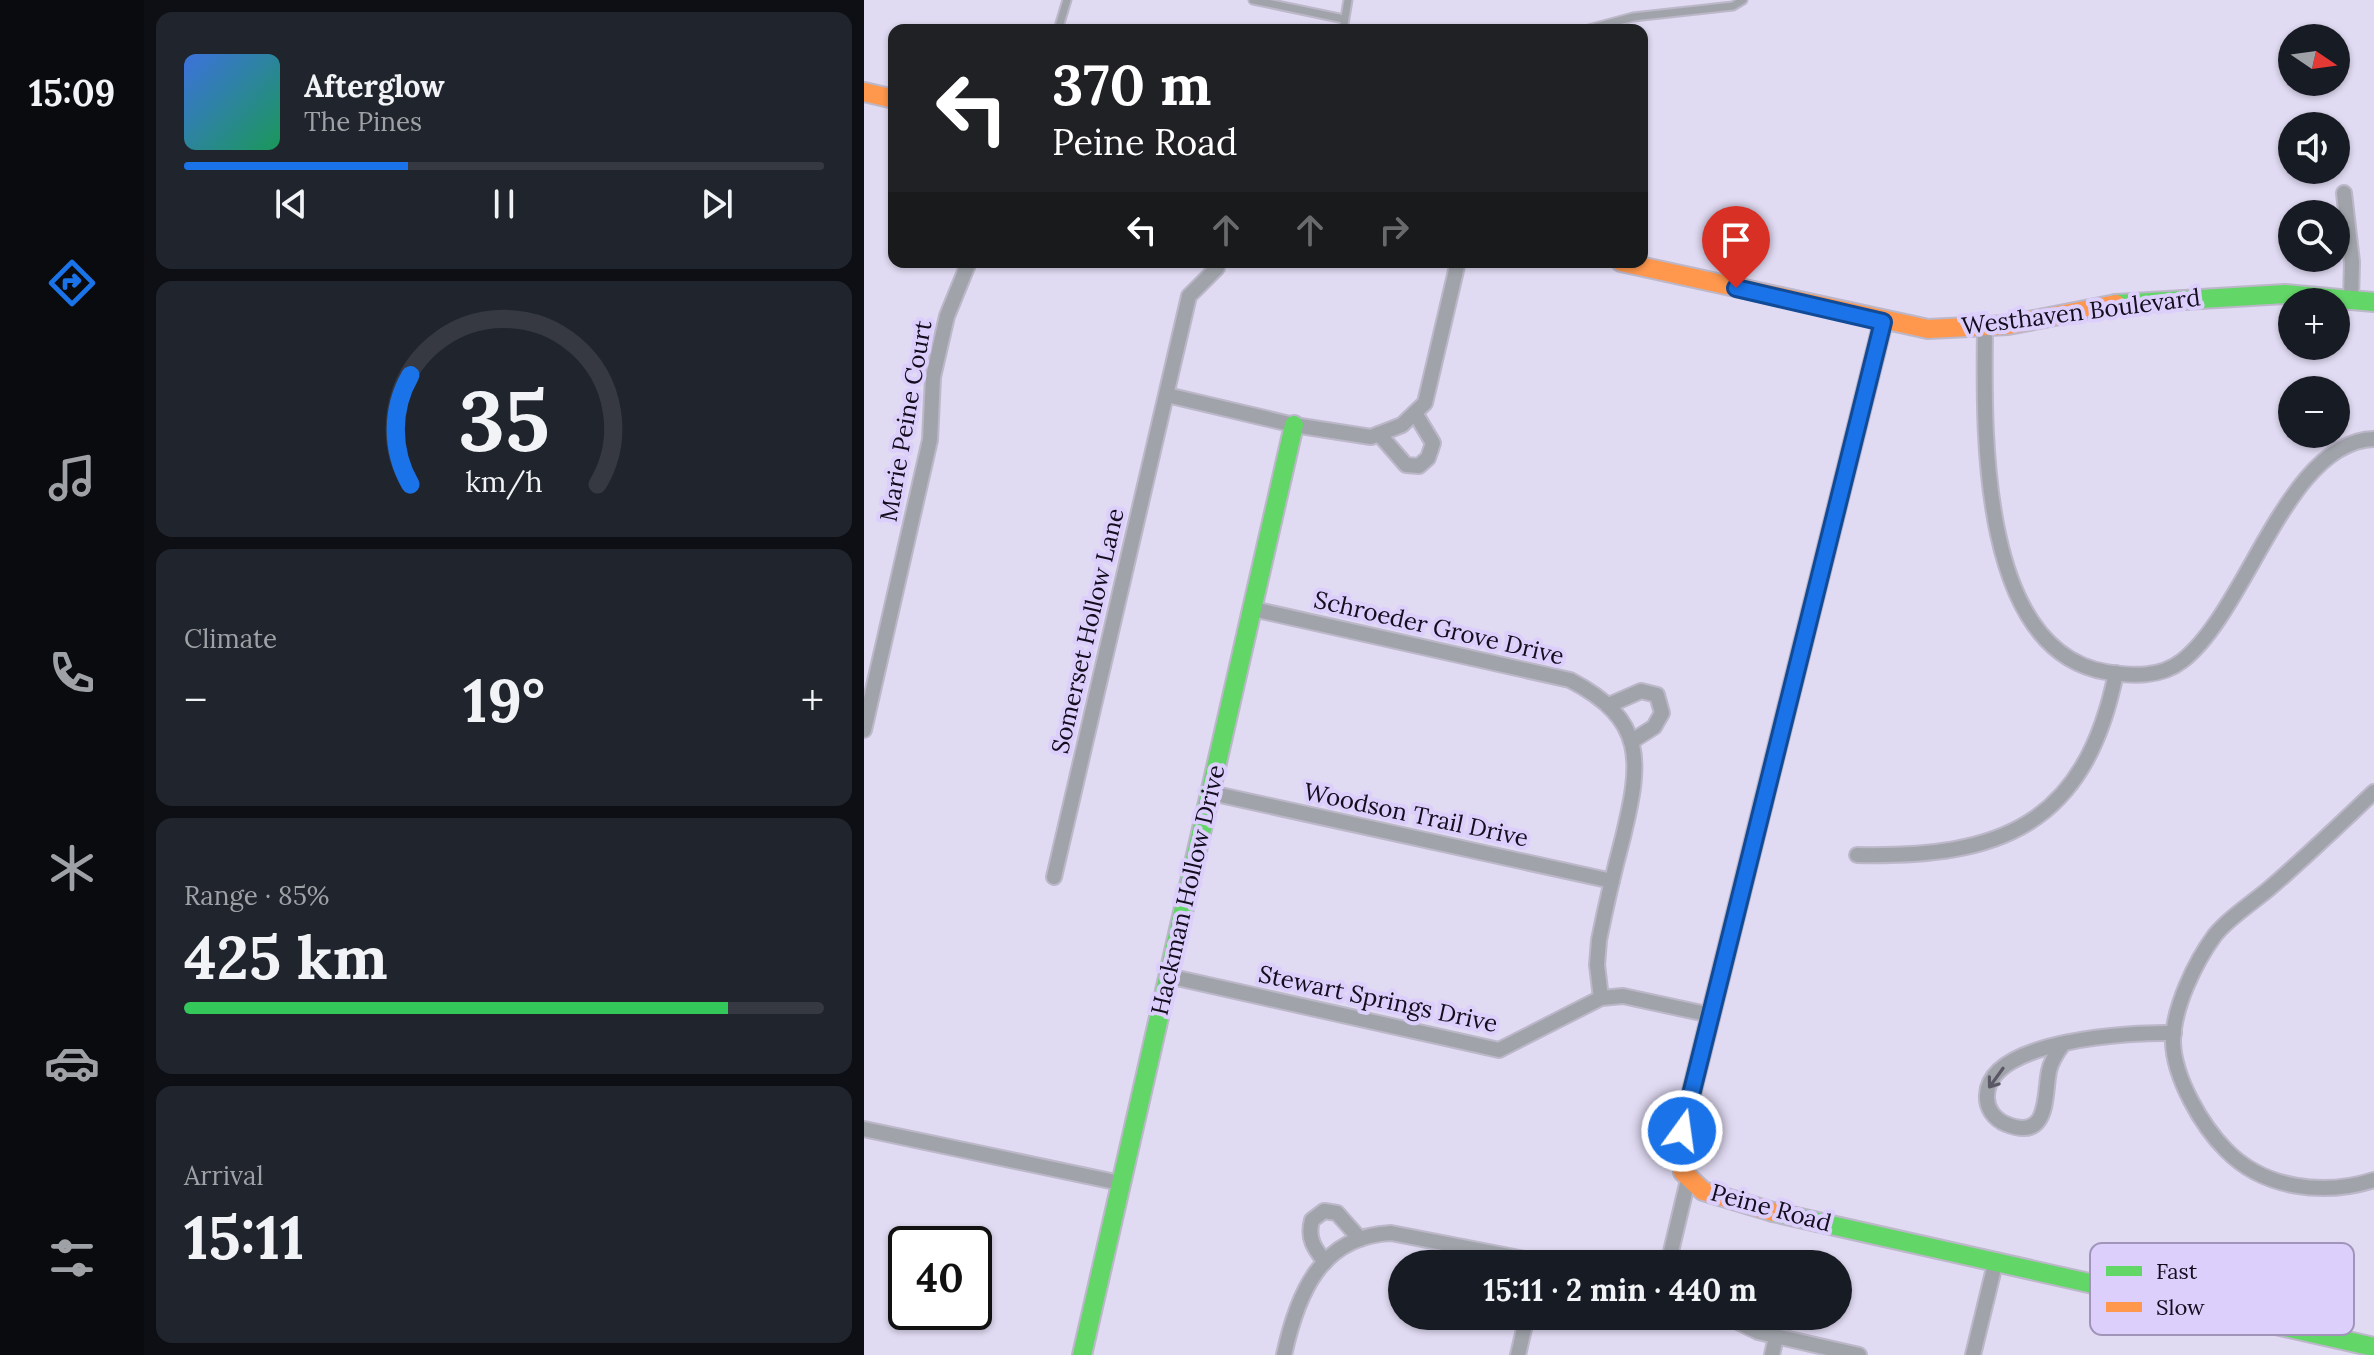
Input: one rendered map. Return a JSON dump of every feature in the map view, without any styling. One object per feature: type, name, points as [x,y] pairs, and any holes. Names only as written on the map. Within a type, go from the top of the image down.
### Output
[{"type":"street","points":[[864,92],[888,98]]},
{"type":"street","points":[[2344,193],[2352,262],[2351,299]]},
{"type":"street","name":"Marie Peine Court","points":[[864,730],[930,440],[933,377],[947,316],[967,268]]},
{"type":"street","name":"Somerset Hollow Lane","points":[[1054,877],[1189,296],[1217,268]]},
{"type":"street","points":[[1167,395],[1294,425],[1371,437],[1402,425],[1425,403],[1457,268]]},
{"type":"street","points":[[1647,268],[1883,322]]},
{"type":"street","name":"Westhaven Boulevard","points":[[1883,322],[1928,329],[1985,327],[2093,306],[2169,298],[2285,294],[2374,302]]},
{"type":"street","name":"Peine Road","points":[[1883,322],[1682,1131],[1680,1159],[1688,1180],[1703,1191],[1738,1204],[2090,1282]]},
{"type":"street","points":[[1985,327],[1984,431],[1988,478],[2009,572],[2028,615],[2053,648],[2076,662],[2116,673],[2155,674],[2179,663],[2209,637],[2239,590],[2283,508],[2305,479],[2330,455],[2363,439],[2374,439]]},
{"type":"street","points":[[1379,434],[1406,465],[1419,466],[1428,458],[1433,443],[1415,413]]},
{"type":"street","name":"Hackman Hollow Drive","points":[[1082,1355],[1294,425]]},
{"type":"street","name":"Schroeder Grove Drive","points":[[1253,609],[1570,680],[1609,705],[1632,741],[1637,778],[1598,952],[1601,998]]},
{"type":"street","points":[[1857,855],[1910,856],[1954,851],[1995,841],[2028,823],[2055,803],[2098,740],[2116,673]]},
{"type":"street","points":[[1609,705],[1641,691],[1657,695],[1662,703],[1662,713],[1654,727],[1632,741]]},
{"type":"street","points":[[2374,792],[2216,934],[2194,973],[2176,1019],[2173,1045],[2192,1106],[2209,1132],[2236,1160],[2273,1181],[2317,1189],[2374,1180]]},
{"type":"street","name":"Woodson Trail Drive","points":[[1211,793],[1612,881]]},
{"type":"street","name":"Stewart Springs Drive","points":[[1168,976],[1499,1050],[1601,998],[1623,996],[1711,1015]]},
{"type":"street","points":[[2063,1044],[2050,1068],[2049,1098],[2042,1116],[2028,1126],[2019,1127],[2009,1126],[1994,1116],[1987,1100],[1993,1077],[2005,1066],[2063,1044],[2103,1034],[2174,1033]]},
{"type":"street","points":[[864,1129],[1120,1183]]},
{"type":"street","points":[[1671,1250],[1688,1180]]},
{"type":"street","points":[[1325,1262],[1311,1241],[1309,1231],[1312,1220],[1324,1211],[1337,1213],[1360,1239]]},
{"type":"street","points":[[1284,1355],[1294,1310],[1312,1275],[1337,1250],[1372,1234],[1391,1233],[1477,1250]]},
{"type":"street","points":[[1973,1355],[1996,1260]]},
{"type":"street","points":[[1518,1355],[1524,1330]]},
{"type":"street","points":[[1754,1330],[1859,1355]]},
{"type":"street","name":"Peine Road","points":[[2322,1335],[2374,1347]]},
{"type":"street","points":[[1772,1355],[1776,1337]]},
{"type":"lane","points":[[1060,24],[1067,0]]},
{"type":"lane","points":[[1253,0],[1344,19]]},
{"type":"lane","points":[[1344,24],[1348,0]]},
{"type":"lane","points":[[1598,24],[1733,6],[1743,0]]},
{"type":"traffic: fast","points":[[2116,304],[2285,294],[2374,302]]},
{"type":"traffic: fast","points":[[1763,804],[1883,322]]},
{"type":"traffic: fast","points":[[1082,1355],[1294,425]]},
{"type":"traffic: fast","points":[[1773,1212],[2090,1283]]},
{"type":"traffic: fast","points":[[2321,1335],[2374,1347]]},
{"type":"traffic: slow","points":[[864,92],[888,98]]},
{"type":"traffic: slow","points":[[1648,268],[1928,329],[2008,325],[2116,304]]},
{"type":"traffic: slow","points":[[1763,804],[1682,1131],[1683,1172],[1703,1191],[1773,1212]]},
{"type":"route","points":[[1682,1131],[1883,322],[1736,288]]}]
